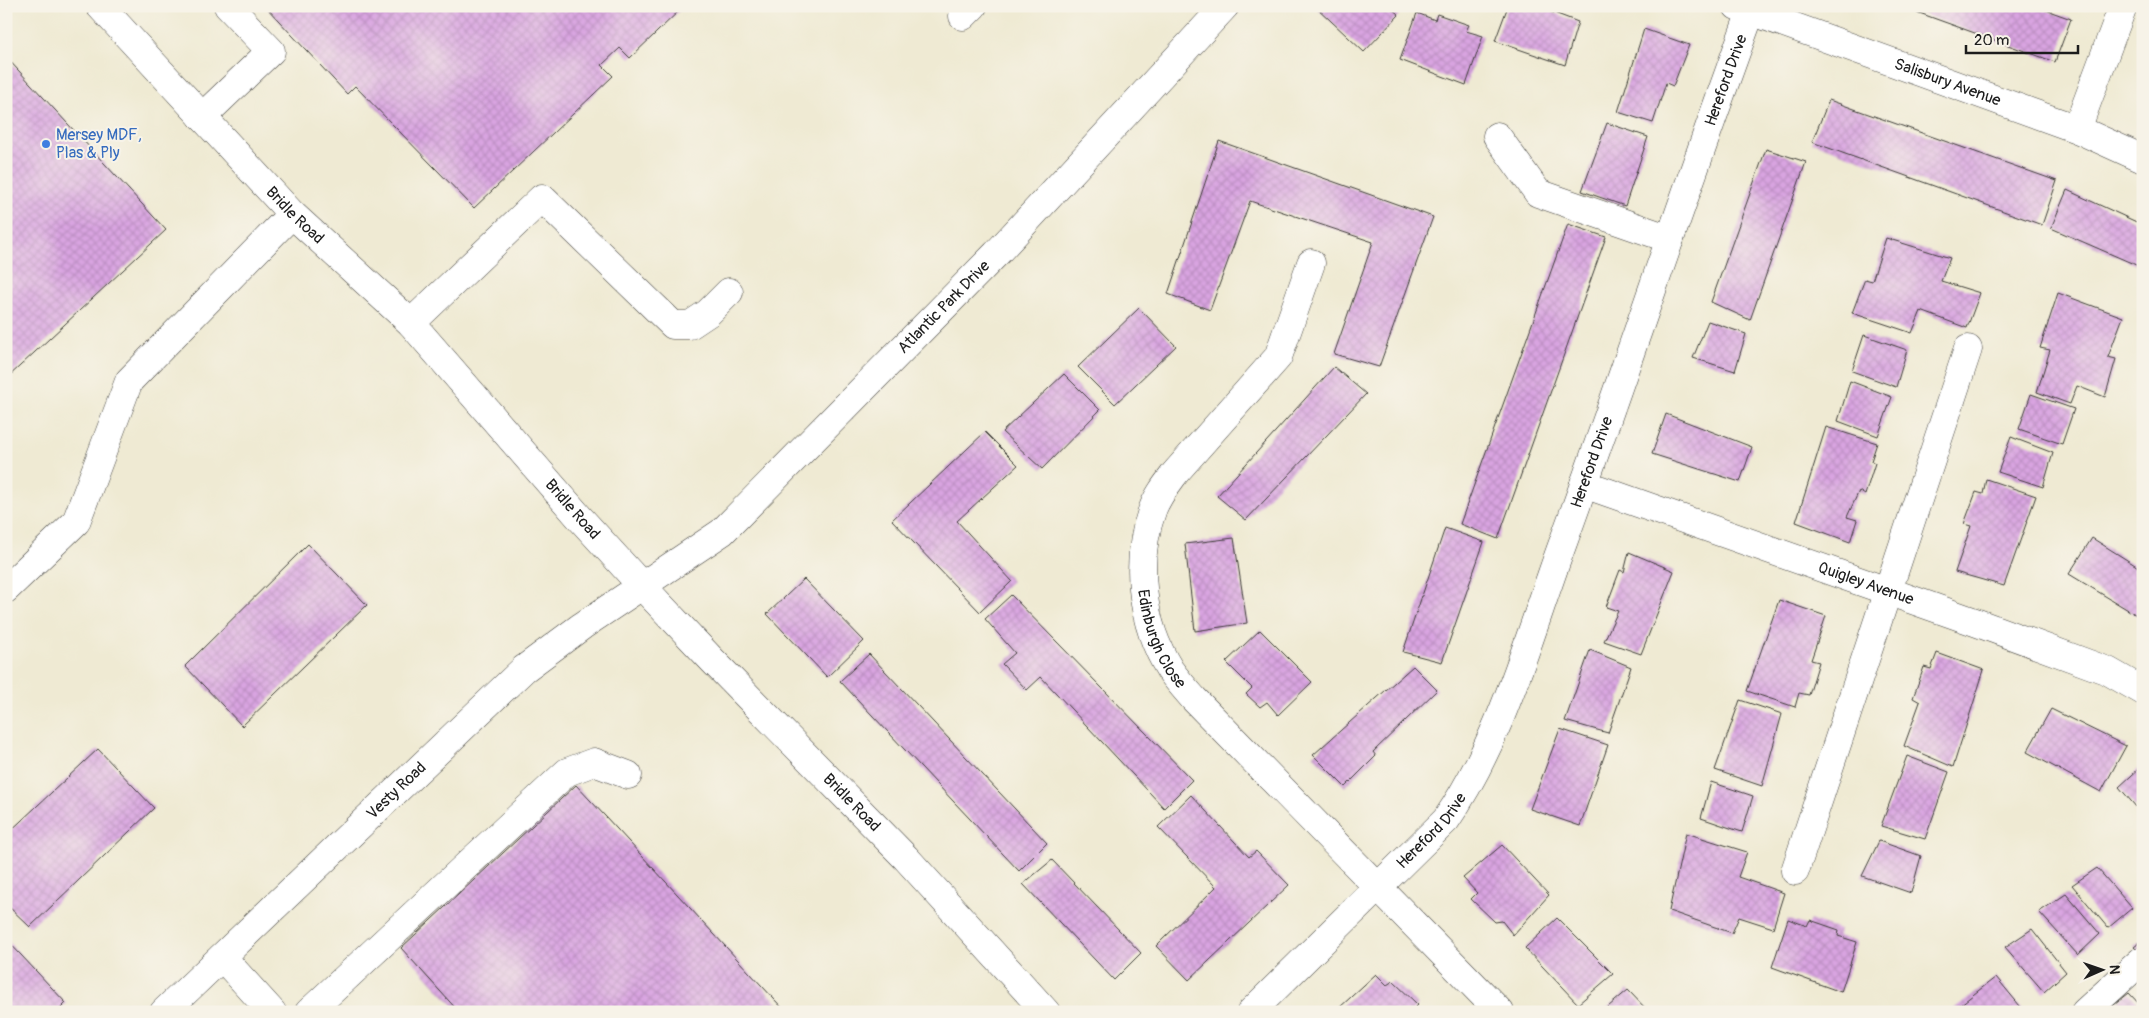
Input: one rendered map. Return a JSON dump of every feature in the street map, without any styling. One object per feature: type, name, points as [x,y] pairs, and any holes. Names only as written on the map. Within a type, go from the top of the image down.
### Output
[{"type":"street","name":"Bridle Road","points":[[100,6],[292,214],[411,323],[579,517],[642,586],[906,858],[1046,1012]]},
{"type":"street","points":[[202,117],[271,52],[228,6]]},
{"type":"street","name":"Atlantic Park Drive","points":[[642,586],[722,532],[737,518],[996,254],[1225,6]]},
{"type":"street","points":[[2077,129],[2124,6]]},
{"type":"street","name":"Salisbury Avenue","points":[[1747,8],[2077,129],[2143,159]]},
{"type":"street","name":"Hereford Drive","points":[[1251,1012],[1446,820],[1464,793],[1488,749],[1670,239],[1747,8]]},
{"type":"street","points":[[1497,136],[1538,193],[1670,239]]},
{"type":"street","points":[[411,323],[542,198],[674,325],[690,325],[708,313],[729,292]]},
{"type":"street","points":[[6,589],[76,522],[129,381],[292,214]]},
{"type":"street","name":"Edinburgh Close","points":[[1311,263],[1278,357],[1176,472],[1161,492],[1152,511],[1145,540],[1142,571],[1147,620],[1170,670],[1194,699],[1378,888]]},
{"type":"street","points":[[1795,871],[1968,349]]},
{"type":"street","name":"Quigley Avenue","points":[[1584,484],[2108,671],[2143,691]]},
{"type":"street","name":"Vesty Road","points":[[164,1012],[524,670],[642,586]]},
{"type":"street","points":[[309,1012],[567,772],[594,762],[628,775]]},
{"type":"street","points":[[1378,888],[1500,1012]]},
{"type":"street","points":[[222,957],[272,1012]]},
{"type":"street","points":[[2085,1012],[2141,961]]},
{"type":"building","points":[[265,6],[684,6],[630,58],[620,48],[602,65],[613,76],[474,208],[355,86],[347,94]]},
{"type":"building","points":[[1315,6],[1389,6],[1399,15],[1364,52]]},
{"type":"building","points":[[1508,6],[1536,6],[1578,22],[1565,65],[1495,41]]},
{"type":"building","points":[[1900,6],[2035,6],[2071,19],[2055,62]]},
{"type":"building","points":[[1417,13],[1435,20],[1437,14],[1469,25],[1466,31],[1483,36],[1466,85],[1400,60]]},
{"type":"building","points":[[1644,29],[1689,45],[1673,86],[1666,83],[1653,123],[1618,112]]},
{"type":"building","name":"Mersey MDF, Plas & Ply","points":[[6,57],[166,230],[6,379]]},
{"type":"building","points":[[1829,100],[2057,181],[2042,225],[1812,142]]},
{"type":"building","points":[[1607,123],[1648,137],[1625,206],[1582,191]]},
{"type":"building","points":[[1219,141],[1433,217],[1379,367],[1334,354],[1373,242],[1250,201],[1210,310],[1168,294]]},
{"type":"building","points":[[1766,149],[1806,162],[1750,320],[1711,302]]},
{"type":"building","points":[[2067,190],[2143,225],[2143,268],[2051,228]]},
{"type":"building","points":[[1568,224],[1606,237],[1498,539],[1460,524]]},
{"type":"building","points":[[1886,238],[1950,258],[1941,281],[1980,293],[1967,328],[1921,311],[1912,333],[1852,313],[1865,279],[1872,281]]},
{"type":"building","points":[[2058,293],[2123,317],[2108,357],[2116,359],[2105,397],[2077,386],[2070,404],[2037,392],[2050,350],[2040,348]]},
{"type":"building","points":[[1139,308],[1176,346],[1115,404],[1078,367]]},
{"type":"building","points":[[1708,321],[1746,334],[1735,371],[1693,358]]},
{"type":"building","points":[[1864,335],[1907,350],[1896,387],[1852,371]]},
{"type":"building","points":[[1334,367],[1366,394],[1246,520],[1217,496]]},
{"type":"building","points":[[1064,374],[1100,410],[1042,469],[1002,432]]},
{"type":"building","points":[[1850,381],[1892,397],[1878,436],[1838,421]]},
{"type":"building","points":[[2031,394],[2074,409],[2062,444],[2019,429]]},
{"type":"building","points":[[1666,414],[1752,447],[1740,482],[1652,454]]},
{"type":"building","points":[[1826,427],[1877,443],[1871,461],[1875,463],[1865,495],[1859,491],[1847,517],[1857,520],[1850,542],[1796,522]]},
{"type":"building","points":[[985,432],[1018,465],[957,521],[1012,581],[980,612],[892,520]]},
{"type":"building","points":[[2011,437],[2053,453],[2043,487],[1998,472]]},
{"type":"building","points":[[1986,479],[2036,496],[2004,586],[1955,572],[1971,526],[1964,524],[1976,492],[1983,494]]},
{"type":"building","points":[[1445,528],[1484,542],[1442,662],[1403,652]]},
{"type":"building","points":[[1234,538],[1247,623],[1195,631],[1185,544]]},
{"type":"building","points":[[2092,538],[2143,570],[2143,619],[2069,574]]},
{"type":"building","points":[[308,544],[367,605],[242,726],[185,666]]},
{"type":"building","points":[[1629,552],[1674,571],[1641,654],[1604,641],[1618,611],[1606,607],[1620,570],[1624,572]]},
{"type":"building","points":[[804,579],[864,641],[827,677],[767,614]]},
{"type":"building","points":[[1011,595],[1192,780],[1164,808],[1041,677],[1027,690],[1002,664],[1015,653],[985,619]]},
{"type":"building","points":[[1779,600],[1826,616],[1811,660],[1819,662],[1809,695],[1799,693],[1795,707],[1747,691]]},
{"type":"building","points":[[1260,630],[1312,682],[1278,715],[1267,702],[1260,707],[1246,694],[1252,688],[1226,662]]},
{"type":"building","points":[[1590,650],[1631,667],[1608,733],[1565,721]]},
{"type":"building","points":[[1937,653],[1984,670],[1953,767],[1904,746],[1920,702],[1913,698],[1924,667],[1931,669]]},
{"type":"building","points":[[869,654],[1047,843],[1019,871],[840,681]]},
{"type":"building","points":[[1413,666],[1437,690],[1373,752],[1376,756],[1345,787],[1313,755]]},
{"type":"building","points":[[1740,700],[1782,714],[1762,786],[1715,770]]},
{"type":"building","points":[[2051,709],[2126,746],[2101,792],[2027,752]]},
{"type":"building","points":[[1560,729],[1608,745],[1580,826],[1530,809]]},
{"type":"building","points":[[98,749],[154,808],[30,927],[6,904],[6,835]]},
{"type":"building","points":[[1907,756],[1949,772],[1925,839],[1881,826]]},
{"type":"building","points":[[2143,765],[2143,815],[2119,787]]},
{"type":"building","points":[[1711,782],[1753,796],[1742,832],[1701,818]]},
{"type":"building","points":[[576,785],[786,1012],[459,1012],[401,948]]},
{"type":"building","points":[[1191,795],[1249,857],[1256,851],[1289,885],[1189,980],[1156,946],[1216,887],[1158,827]]},
{"type":"building","points":[[1686,833],[1747,852],[1738,877],[1784,893],[1773,928],[1739,917],[1732,933],[1669,911]]},
{"type":"building","points":[[1879,841],[1921,856],[1911,893],[1862,876]]},
{"type":"building","points":[[1502,845],[1549,895],[1513,935],[1502,921],[1495,922],[1471,899],[1477,893],[1463,878]]},
{"type":"building","points":[[1052,860],[1141,953],[1114,980],[1023,884]]},
{"type":"building","points":[[2097,868],[2132,908],[2108,928],[2072,885]]},
{"type":"building","points":[[2066,894],[2100,934],[2078,955],[2039,912]]},
{"type":"building","points":[[1557,918],[1613,974],[1578,1004],[1525,948]]},
{"type":"building","points":[[1788,919],[1807,926],[1810,920],[1839,930],[1838,936],[1857,942],[1841,992],[1772,967]]},
{"type":"building","points":[[2032,929],[2066,972],[2044,992],[2005,947]]},
{"type":"building","points":[[6,939],[66,1003],[57,1012],[6,1012]]},
{"type":"building","points":[[2143,939],[2143,956],[2134,946]]},
{"type":"building","points":[[1376,974],[1387,985],[1393,981],[1418,1005],[1411,1012],[1342,1012],[1339,1008]]},
{"type":"building","points":[[1996,977],[2025,1012],[1951,1012]]},
{"type":"building","points":[[1628,990],[1649,1012],[1602,1012]]},
{"type":"building","points":[[2129,993],[2143,1008],[2143,1012],[2105,1012]]},
{"type":"place","name":"Mersey MDF, Plas & Ply","points":[[46,144]]}]
